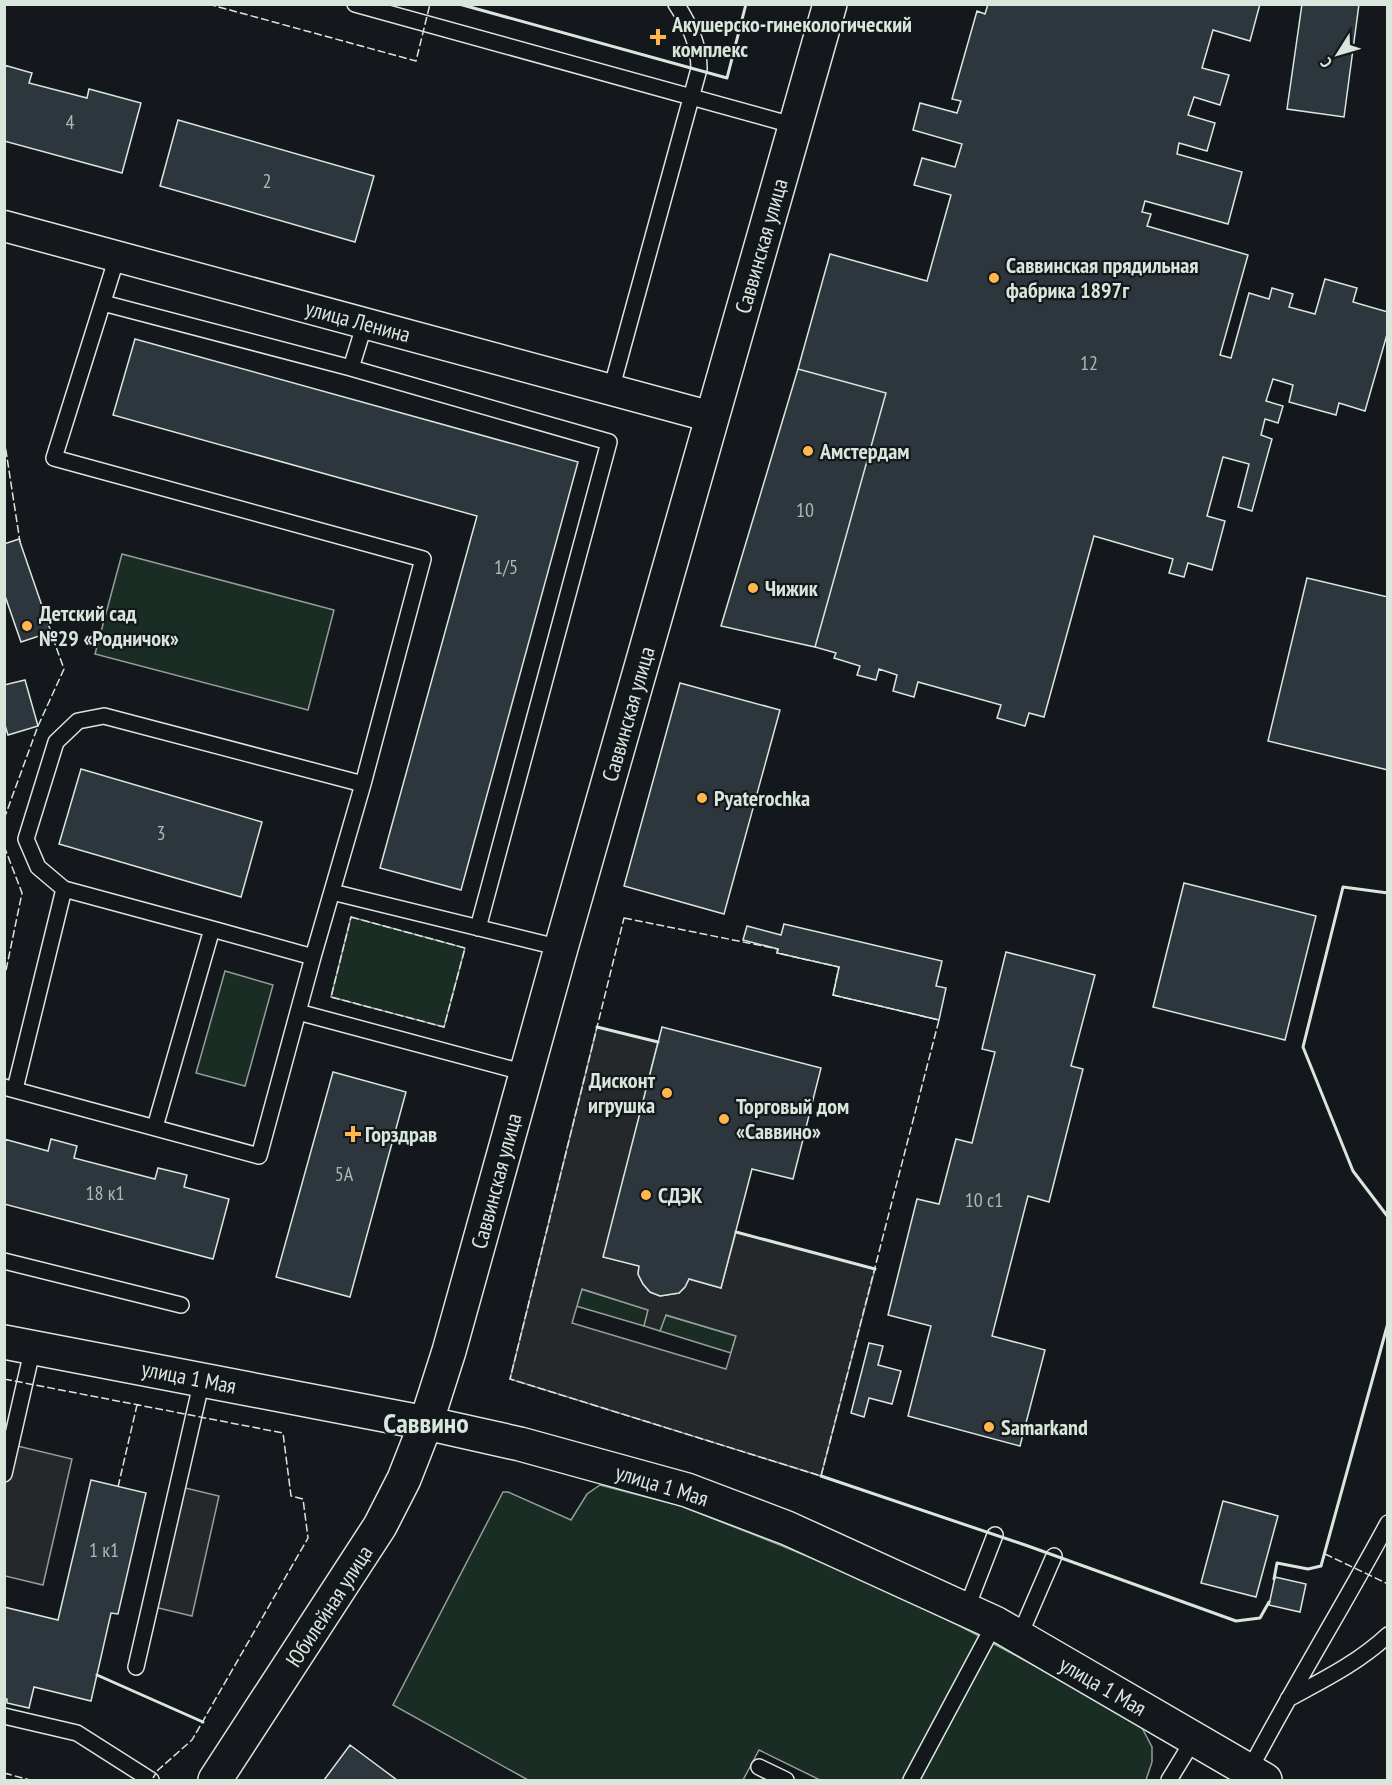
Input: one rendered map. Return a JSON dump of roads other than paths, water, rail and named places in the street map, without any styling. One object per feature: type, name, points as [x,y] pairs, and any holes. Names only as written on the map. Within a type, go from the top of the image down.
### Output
[{"type":"main road","name":"Саввинская улица","points":[[426,1423],[449,1351],[561,948],[830,4]]},
{"type":"main road","name":"улица 1 Мая","points":[[19,1345],[426,1423],[520,1444],[687,1490],[787,1528],[993,1623],[1257,1776]]},
{"type":"main road","name":"Юбилейная улица","points":[[215,1780],[380,1526],[404,1479],[426,1423]]},
{"type":"street","name":"улица Ленина","points":[[4,226],[712,417]]},
{"type":"lane","points":[[355,4],[796,126]]},
{"type":"lane","points":[[611,390],[699,69],[699,53],[689,26],[676,4]]},
{"type":"lane","points":[[64,890],[10,1088],[259,1156],[423,559],[54,458],[117,257]]},
{"type":"lane","points":[[102,303],[351,368],[609,442],[478,928]]},
{"type":"lane","points":[[351,368],[365,323]]},
{"type":"lane","points":[[313,957],[64,890],[38,867],[26,839],[56,742],[78,721],[104,716],[363,784]]},
{"type":"lane","points":[[332,892],[561,948]]},
{"type":"lane","points":[[155,1127],[212,929]]},
{"type":"lane","points":[[298,1012],[526,1073]]},
{"type":"lane","points":[[4,1261],[182,1305]]},
{"type":"lane","points":[[4,1474],[19,1345]]},
{"type":"lane","points":[[136,1666],[202,1380]]},
{"type":"lane","points":[[1257,1776],[1288,1699],[1388,1523]]},
{"type":"lane","points":[[993,1623],[995,1535]]},
{"type":"lane","points":[[911,1780],[993,1623],[1054,1556]]},
{"type":"lane","points":[[1288,1699],[1350,1665],[1372,1650],[1388,1635]]},
{"type":"lane","points":[[4,1716],[77,1733],[151,1780]]},
{"type":"lane","points":[[1169,1780],[1194,1739]]},
{"type":"lane","points":[[759,1767],[786,1780]]},
{"type":"place","name":"Акушерско-гинекологический комплекс","points":[[658,37]]},
{"type":"place","name":"Саввинская прядильная фабрика 1897г","points":[[994,278]]},
{"type":"place","name":"Амстердам","points":[[808,451]]},
{"type":"place","name":"Чижик","points":[[753,588]]},
{"type":"place","name":"Детский сад №29 «Родничок»","points":[[27,626]]},
{"type":"place","name":"Pyaterochka","points":[[702,798]]},
{"type":"place","name":"Дисконт игрушка","points":[[667,1093]]},
{"type":"place","name":"Торговый дом «Саввино»","points":[[724,1119]]},
{"type":"place","name":"Горздрав","points":[[353,1134]]},
{"type":"place","name":"СДЭК","points":[[646,1195]]},
{"type":"place","name":"Samarkand","points":[[989,1427]]},
{"type":"district","name":"Саввино","points":[[426,1423]]}]
